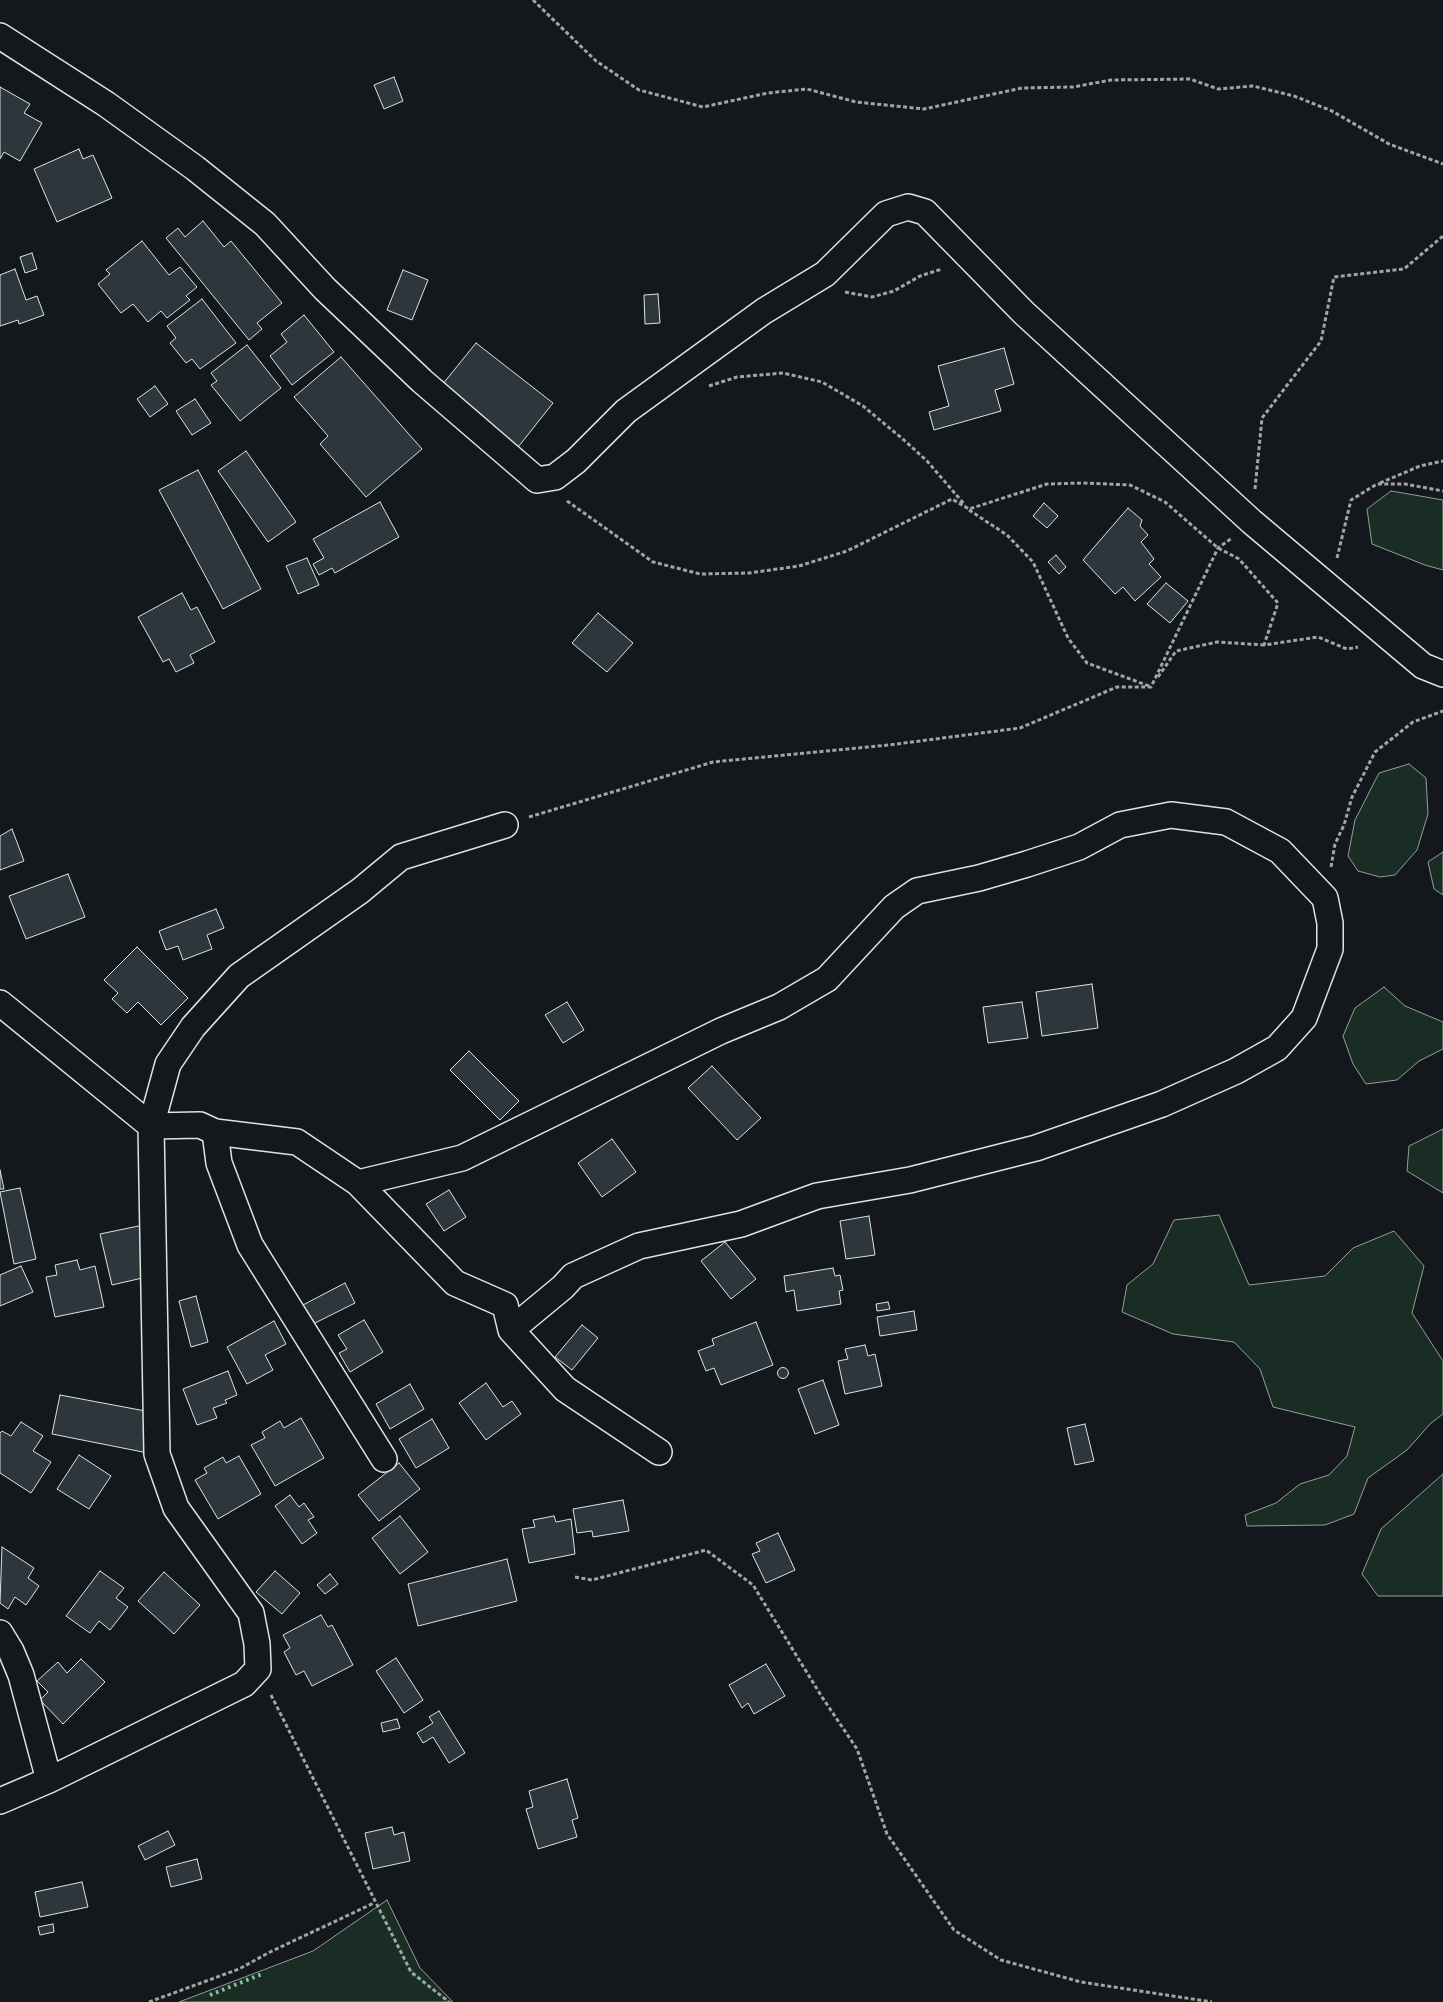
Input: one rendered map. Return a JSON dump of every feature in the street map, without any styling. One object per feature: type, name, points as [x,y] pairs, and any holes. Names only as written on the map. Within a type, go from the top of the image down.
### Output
[{"type":"street","points":[[0,36],[106,104],[195,168],[265,224],[324,289],[422,381],[537,480],[555,477],[576,461],[626,411],[764,311],[825,274],[886,214],[908,207],[925,212],[1024,313],[1252,522],[1423,666],[1443,674]]},
{"type":"street","points":[[358,1183],[462,1158],[721,1031],[779,1007],[827,979],[894,907],[917,891],[979,878],[1027,864],[1079,847],[1120,825],[1171,815],[1226,822],[1280,851],[1324,898],[1330,923],[1330,949],[1304,1018],[1277,1048],[1236,1071],[1162,1104],[1072,1138],[910,1180],[817,1196],[740,1224],[639,1246],[573,1276],[563,1287],[511,1330]]},
{"type":"street","points":[[0,1800],[49,1780],[244,1684],[258,1669],[257,1644],[251,1613],[176,1508],[157,1454],[151,1126],[168,1064],[192,1027],[239,976],[360,891],[401,857],[505,825]]},
{"type":"street","points":[[0,1003],[151,1126],[200,1125],[215,1132],[297,1142],[358,1183],[456,1283],[505,1306],[511,1330],[565,1389],[659,1452]]},
{"type":"street","points":[[215,1132],[219,1163],[250,1245],[384,1459]]},
{"type":"street","points":[[0,1633],[11,1651],[21,1674],[49,1780]]},
{"type":"path","points":[[534,0],[596,61],[639,90],[703,107],[768,93],[807,89],[856,102],[924,109],[1022,88],[1073,87],[1111,80],[1190,79],[1218,89],[1253,86],[1294,96],[1332,111],[1389,144],[1443,164]]},
{"type":"path","points":[[1151,687],[1218,548],[1252,522],[1262,418],[1321,341],[1334,277],[1404,269],[1443,236]]},
{"type":"path","points":[[838,291],[872,297],[894,291],[920,276],[947,267]]},
{"type":"path","points":[[700,388],[737,377],[782,373],[822,382],[863,406],[904,440],[927,461],[969,510]]},
{"type":"path","points":[[1330,589],[1351,500],[1377,484],[1420,466],[1443,460]]},
{"type":"path","points":[[537,480],[653,562],[700,574],[749,572],[799,566],[847,551],[952,499],[1008,536],[1033,562],[1068,638],[1088,663],[1151,687]]},
{"type":"path","points":[[969,510],[1047,484],[1130,485],[1165,502],[1218,548],[1239,558],[1278,603],[1264,645]]},
{"type":"path","points":[[1377,484],[1405,484],[1443,492]]},
{"type":"path","points":[[1151,687],[1176,651],[1217,642],[1264,645],[1318,637],[1347,649],[1363,647]]},
{"type":"path","points":[[505,825],[713,762],[889,745],[1020,728],[1117,687],[1151,687]]},
{"type":"path","points":[[1324,898],[1335,844],[1344,824],[1352,797],[1375,752],[1413,722],[1443,710]]},
{"type":"path","points":[[575,1577],[592,1580],[706,1550],[753,1585],[822,1697],[857,1749],[887,1834],[954,1930],[1001,1960],[1080,1982],[1212,2002]]},
{"type":"path","points":[[258,1669],[410,1972],[449,2002]]},
{"type":"path","points":[[149,2002],[239,1969],[374,1902]]},
{"type":"green space","points":[[1391,491],[1443,500],[1443,570],[1372,544],[1367,509]]},
{"type":"green space","points":[[1409,764],[1426,778],[1428,814],[1417,850],[1395,875],[1380,877],[1358,871],[1348,856],[1355,820],[1379,773]]},
{"type":"green space","points":[[1443,852],[1443,895],[1434,889],[1428,862]]},
{"type":"green space","points":[[1384,987],[1405,1006],[1443,1022],[1443,1049],[1419,1061],[1397,1080],[1366,1084],[1353,1064],[1343,1036],[1355,1008]]},
{"type":"green space","points":[[1443,1129],[1443,1193],[1407,1171],[1409,1146]]},
{"type":"green space","points":[[1219,1215],[1249,1285],[1325,1276],[1353,1248],[1394,1231],[1424,1266],[1412,1313],[1443,1361],[1443,1414],[1431,1423],[1407,1450],[1368,1478],[1354,1514],[1325,1525],[1247,1526],[1245,1515],[1276,1503],[1300,1484],[1329,1475],[1347,1456],[1355,1427],[1273,1407],[1260,1369],[1234,1342],[1173,1334],[1122,1312],[1127,1285],[1153,1264],[1174,1220]]},
{"type":"green space","points":[[1443,1474],[1443,1596],[1378,1596],[1362,1574],[1381,1529]]},
{"type":"green space","points":[[387,1900],[420,1968],[453,2002],[179,2002],[313,1951]]},
{"type":"building","points":[[394,77],[403,101],[384,109],[374,85]]},
{"type":"building","points":[[0,87],[30,104],[24,113],[42,123],[20,161],[4,152],[0,159]]},
{"type":"building","points":[[79,149],[83,159],[93,155],[112,198],[57,222],[34,169]]},
{"type":"building","points":[[203,221],[224,247],[231,241],[282,303],[257,323],[262,329],[249,340],[166,238],[178,228],[185,237]]},
{"type":"building","points":[[142,241],[169,275],[180,267],[197,287],[186,296],[190,300],[167,318],[161,311],[148,322],[133,304],[121,313],[98,284],[110,274],[106,270]]},
{"type":"building","points":[[32,253],[37,269],[25,273],[20,257]]},
{"type":"building","points":[[15,269],[26,300],[37,296],[44,315],[19,324],[18,320],[0,326],[0,275]]},
{"type":"building","points":[[403,270],[428,280],[412,320],[387,310]]},
{"type":"building","points":[[658,294],[660,323],[645,324],[644,295]]},
{"type":"building","points":[[202,299],[236,343],[200,369],[192,359],[186,363],[170,343],[176,338],[167,326]]},
{"type":"building","points":[[304,315],[334,352],[292,385],[270,356],[287,342],[281,334]]},
{"type":"building","points":[[476,343],[553,403],[515,451],[438,390]]},
{"type":"building","points":[[247,345],[281,388],[240,421],[211,385],[217,381],[211,373]]},
{"type":"building","points":[[1004,348],[1014,384],[995,390],[1001,411],[934,430],[929,412],[949,406],[938,366]]},
{"type":"building","points":[[341,357],[422,449],[366,497],[320,444],[328,436],[294,397]]},
{"type":"building","points":[[155,386],[168,404],[150,417],[137,399]]},
{"type":"building","points":[[195,399],[211,423],[192,435],[176,411]]},
{"type":"building","points":[[246,451],[296,522],[268,542],[218,471]]},
{"type":"building","points":[[198,470],[261,589],[223,609],[159,490]]},
{"type":"building","points":[[380,502],[399,537],[335,573],[332,568],[319,575],[313,564],[324,558],[313,539]]},
{"type":"building","points":[[1044,503],[1058,516],[1047,528],[1033,516]]},
{"type":"building","points":[[1128,508],[1142,520],[1140,526],[1148,535],[1141,542],[1154,559],[1149,564],[1161,577],[1135,601],[1123,587],[1115,594],[1083,560]]},
{"type":"building","points":[[1056,555],[1066,567],[1059,574],[1048,562]]},
{"type":"building","points":[[307,558],[319,585],[298,594],[286,566]]},
{"type":"building","points":[[1166,583],[1188,601],[1170,623],[1147,604]]},
{"type":"building","points":[[182,593],[191,610],[197,607],[215,642],[190,655],[194,663],[176,672],[169,659],[163,662],[138,617]]},
{"type":"building","points":[[598,613],[633,643],[607,672],[572,643]]},
{"type":"building","points":[[12,829],[24,861],[0,870],[0,836]]},
{"type":"building","points":[[68,874],[85,917],[26,939],[9,896]]},
{"type":"building","points":[[216,909],[224,928],[207,935],[212,949],[183,960],[178,946],[166,950],[159,931]]},
{"type":"building","points":[[137,947],[188,998],[161,1025],[138,1002],[127,1013],[112,999],[118,993],[104,980]]},
{"type":"building","points":[[1092,984],[1098,1028],[1042,1036],[1036,992]]},
{"type":"building","points":[[567,1002],[584,1030],[563,1043],[545,1015]]},
{"type":"building","points":[[1022,1002],[1028,1038],[988,1043],[983,1007]]},
{"type":"building","points":[[469,1051],[519,1101],[500,1120],[450,1070]]},
{"type":"building","points":[[712,1066],[761,1118],[737,1140],[688,1088]]},
{"type":"building","points":[[612,1139],[636,1172],[602,1197],[578,1163]]},
{"type":"building","points":[[0,1170],[4,1189],[0,1189]]},
{"type":"building","points":[[20,1188],[36,1259],[14,1264],[0,1192]]},
{"type":"building","points":[[449,1190],[466,1217],[444,1231],[426,1204]]},
{"type":"building","points":[[869,1216],[875,1255],[846,1259],[840,1221]]},
{"type":"building","points":[[153,1223],[164,1273],[112,1285],[100,1234]]},
{"type":"building","points":[[725,1242],[756,1279],[731,1299],[701,1261]]},
{"type":"building","points":[[77,1260],[80,1270],[95,1266],[104,1307],[55,1317],[46,1277],[57,1275],[55,1265]]},
{"type":"building","points":[[21,1266],[33,1292],[0,1306],[0,1275]]},
{"type":"building","points":[[833,1268],[835,1276],[840,1275],[843,1290],[839,1291],[841,1304],[797,1311],[794,1290],[786,1292],[784,1276]]},
{"type":"building","points":[[345,1283],[355,1303],[311,1325],[301,1306]]},
{"type":"building","points":[[196,1296],[208,1342],[191,1347],[179,1301]]},
{"type":"building","points":[[888,1302],[890,1309],[877,1311],[876,1304]]},
{"type":"building","points":[[914,1311],[917,1330],[880,1336],[877,1317]]},
{"type":"building","points":[[364,1320],[383,1352],[350,1372],[339,1353],[347,1349],[338,1335]]},
{"type":"building","points":[[274,1321],[286,1344],[265,1355],[273,1370],[247,1384],[227,1347]]},
{"type":"building","points":[[756,1322],[773,1365],[721,1385],[714,1368],[706,1371],[698,1351],[714,1345],[712,1339]]},
{"type":"building","points":[[582,1325],[598,1338],[572,1370],[555,1357]]},
{"type":"building","points":[[865,1345],[868,1356],[875,1354],[882,1386],[845,1394],[838,1361],[848,1359],[845,1349]]},
{"type":"building","points":[[781,1368],[785,1368],[788,1373],[787,1377],[781,1378],[778,1375],[778,1371]]},
{"type":"building","points":[[228,1371],[237,1395],[225,1400],[227,1403],[213,1408],[217,1418],[197,1425],[183,1389]]},
{"type":"building","points":[[823,1380],[839,1425],[815,1434],[798,1389]]},
{"type":"building","points":[[486,1383],[503,1407],[512,1401],[521,1414],[486,1440],[459,1403]]},
{"type":"building","points":[[410,1384],[424,1409],[390,1429],[376,1404]]},
{"type":"building","points":[[60,1395],[156,1413],[148,1453],[52,1434]]},
{"type":"building","points":[[301,1418],[324,1458],[275,1486],[251,1445],[265,1438],[262,1432],[280,1421],[284,1428]]},
{"type":"building","points":[[432,1419],[449,1448],[416,1468],[399,1439]]},
{"type":"building","points":[[21,1422],[43,1436],[33,1451],[51,1462],[31,1493],[0,1473],[0,1433],[2,1431],[11,1436]]},
{"type":"building","points":[[1085,1424],[1094,1461],[1075,1465],[1067,1428]]},
{"type":"building","points":[[79,1455],[111,1476],[89,1509],[57,1489]]},
{"type":"building","points":[[239,1456],[261,1494],[218,1519],[195,1480],[207,1473],[204,1468],[223,1457],[226,1463]]},
{"type":"building","points":[[399,1463],[420,1489],[379,1521],[358,1495]]},
{"type":"building","points":[[290,1495],[299,1507],[304,1503],[314,1517],[308,1520],[317,1533],[302,1544],[275,1506]]},
{"type":"building","points":[[623,1500],[629,1531],[593,1537],[592,1531],[577,1533],[573,1509]]},
{"type":"building","points":[[400,1516],[428,1552],[400,1574],[372,1538]]},
{"type":"building","points":[[554,1516],[556,1522],[571,1519],[575,1554],[529,1563],[522,1529],[535,1527],[533,1520]]},
{"type":"building","points":[[778,1533],[795,1570],[766,1583],[752,1554],[760,1551],[756,1543]]},
{"type":"building","points":[[2,1547],[34,1568],[28,1578],[39,1586],[26,1605],[15,1597],[8,1609],[0,1603]]},
{"type":"building","points":[[507,1559],[517,1601],[418,1626],[408,1584]]},
{"type":"building","points":[[100,1571],[124,1588],[116,1598],[128,1607],[110,1630],[99,1621],[90,1633],[66,1616]]},
{"type":"building","points":[[275,1571],[300,1593],[282,1614],[256,1592]]},
{"type":"building","points":[[164,1572],[200,1605],[174,1634],[138,1601]]},
{"type":"building","points":[[330,1574],[338,1584],[325,1594],[317,1585]]},
{"type":"building","points":[[321,1615],[328,1627],[332,1625],[353,1665],[312,1686],[304,1671],[296,1675],[284,1652],[290,1648],[283,1635]]},
{"type":"building","points":[[396,1658],[423,1700],[404,1713],[376,1671]]},
{"type":"building","points":[[81,1659],[105,1682],[63,1724],[40,1700],[48,1692],[37,1681],[58,1662],[67,1673]]},
{"type":"building","points":[[766,1664],[785,1696],[754,1714],[748,1703],[742,1708],[729,1685]]},
{"type":"building","points":[[439,1711],[465,1753],[449,1763],[433,1737],[423,1743],[417,1733],[433,1723],[429,1717]]},
{"type":"building","points":[[397,1719],[400,1728],[383,1732],[381,1723]]},
{"type":"building","points":[[567,1779],[578,1818],[572,1820],[577,1837],[538,1849],[526,1809],[533,1807],[529,1791]]},
{"type":"building","points":[[392,1827],[394,1835],[404,1832],[410,1861],[373,1869],[365,1833]]},
{"type":"building","points":[[168,1831],[175,1845],[145,1860],[138,1846]]},
{"type":"building","points":[[197,1859],[202,1879],[171,1887],[166,1867]]},
{"type":"building","points":[[82,1882],[88,1907],[40,1917],[35,1892]]},
{"type":"building","points":[[53,1924],[54,1932],[40,1935],[38,1927]]},
{"type":"hedge","points":[[210,1995],[262,1974]]}]
